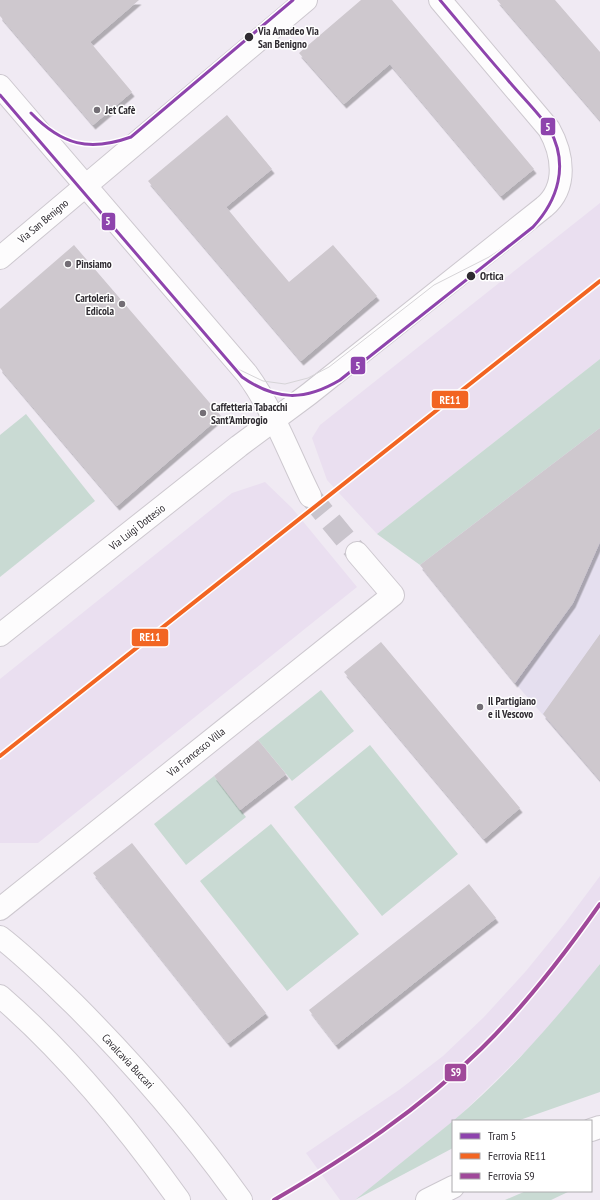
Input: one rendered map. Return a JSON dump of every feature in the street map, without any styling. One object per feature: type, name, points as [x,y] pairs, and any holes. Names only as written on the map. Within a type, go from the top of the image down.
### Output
[{"type":"street","name":"Via San Benigno","points":[[0,258],[306,0]]},
{"type":"street","name":"Via Luigi Dottesio","points":[[0,635],[309,394],[544,207],[552,199],[558,190],[561,174],[560,158],[556,143],[549,129],[440,0]]},
{"type":"street","points":[[0,86],[247,374],[258,389],[310,496]]},
{"type":"street","name":"Via Francesco Villa","points":[[0,909],[393,595],[357,553]]},
{"type":"street","name":"Cavalcavia Buccari","points":[[0,937],[46,976],[130,1062],[186,1126],[238,1195]]},
{"type":"street","points":[[0,996],[42,1035],[80,1075],[152,1163],[179,1200]]},
{"type":"street","points":[[427,1200],[452,1188]]},
{"type":"shaded area","points":[[600,203],[600,359],[377,534],[327,480],[312,438],[320,425]]},
{"type":"shaded area","points":[[600,359],[600,428],[420,565],[377,534]]},
{"type":"shaded area","points":[[26,414],[95,501],[0,577],[0,435]]},
{"type":"shaded area","points":[[600,428],[600,780],[515,683],[420,565]]},
{"type":"shaded area","points":[[265,482],[292,508],[357,587],[38,843],[0,843],[0,679],[232,493]]},
{"type":"shaded area","points":[[321,690],[354,731],[292,781],[258,740]]},
{"type":"shaded area","points":[[370,745],[458,854],[382,916],[294,807]]},
{"type":"shaded area","points":[[214,776],[246,817],[186,865],[154,824]]},
{"type":"shaded area","points":[[271,824],[359,934],[287,991],[200,881]]},
{"type":"shaded area","points":[[600,876],[600,964],[569,1003],[533,1044],[456,1119],[452,1120],[452,1122],[355,1200],[340,1200],[306,1153],[399,1090],[443,1056],[484,1017],[526,971],[565,923]]},
{"type":"shaded area","points":[[600,964],[600,1092],[520,1120],[454,1120],[512,1066],[566,1006]]},
{"type":"shaded area","points":[[452,1122],[452,1149],[355,1200]]},
{"type":"shaded area","points":[[524,1192],[568,1192],[551,1200],[505,1200]]},
{"type":"building","points":[[0,0],[139,0],[90,42],[132,92],[93,125],[0,16]]},
{"type":"building","points":[[361,0],[392,0],[534,169],[501,196],[390,64],[344,104],[299,53]]},
{"type":"building","points":[[497,0],[555,0],[600,52],[600,120]]},
{"type":"building","points":[[227,115],[272,169],[226,207],[254,241],[289,282],[333,245],[377,296],[301,361],[148,181]]},
{"type":"building","points":[[74,245],[221,416],[117,506],[0,368],[0,309]]},
{"type":"building","points":[[600,428],[600,542],[573,603],[515,683],[420,565]]},
{"type":"building","points":[[600,634],[600,780],[543,714]]},
{"type":"building","points":[[381,642],[520,808],[484,839],[344,672]]},
{"type":"building","points":[[258,740],[286,774],[240,810],[214,776]]},
{"type":"building","points":[[132,843],[266,1013],[228,1043],[93,873]]},
{"type":"building","points":[[469,884],[496,918],[336,1045],[309,1010]]},
{"type":"tunnel","points":[[310,496],[357,553]]},
{"type":"tram line","name":"5","points":[[31,113],[42,124],[54,132],[65,139],[77,143],[102,144],[116,142],[131,137],[293,0]]},
{"type":"tram line","name":"5","points":[[0,95],[242,377],[267,391],[279,394],[303,395],[315,392],[340,380],[533,227],[542,217],[554,194],[560,169],[556,143],[550,130],[440,0]]},
{"type":"tram line","points":[[218,350],[240,370],[263,381],[285,384],[308,378],[329,367],[434,285],[489,257],[521,236]]},
{"type":"rail line","name":"RE11","points":[[0,756],[600,281]]},
{"type":"rail line","name":"S9","points":[[274,1200],[329,1167],[382,1131],[458,1071],[514,1015],[573,942],[600,904]]},
{"type":"place","name":"Via Amadeo Via San Benigno","points":[[249,37]]},
{"type":"place","name":"Jet Cafè","points":[[97,110]]},
{"type":"place","name":"Pinsiamo","points":[[68,264]]},
{"type":"place","name":"Ortica","points":[[471,276]]},
{"type":"place","name":"Cartoleria Edicola","points":[[122,304]]},
{"type":"place","name":"Caffetteria Tabacchi Sant'Ambrogio","points":[[203,413]]},
{"type":"place","name":"Il Partigiano e il Vescovo","points":[[480,707]]}]
